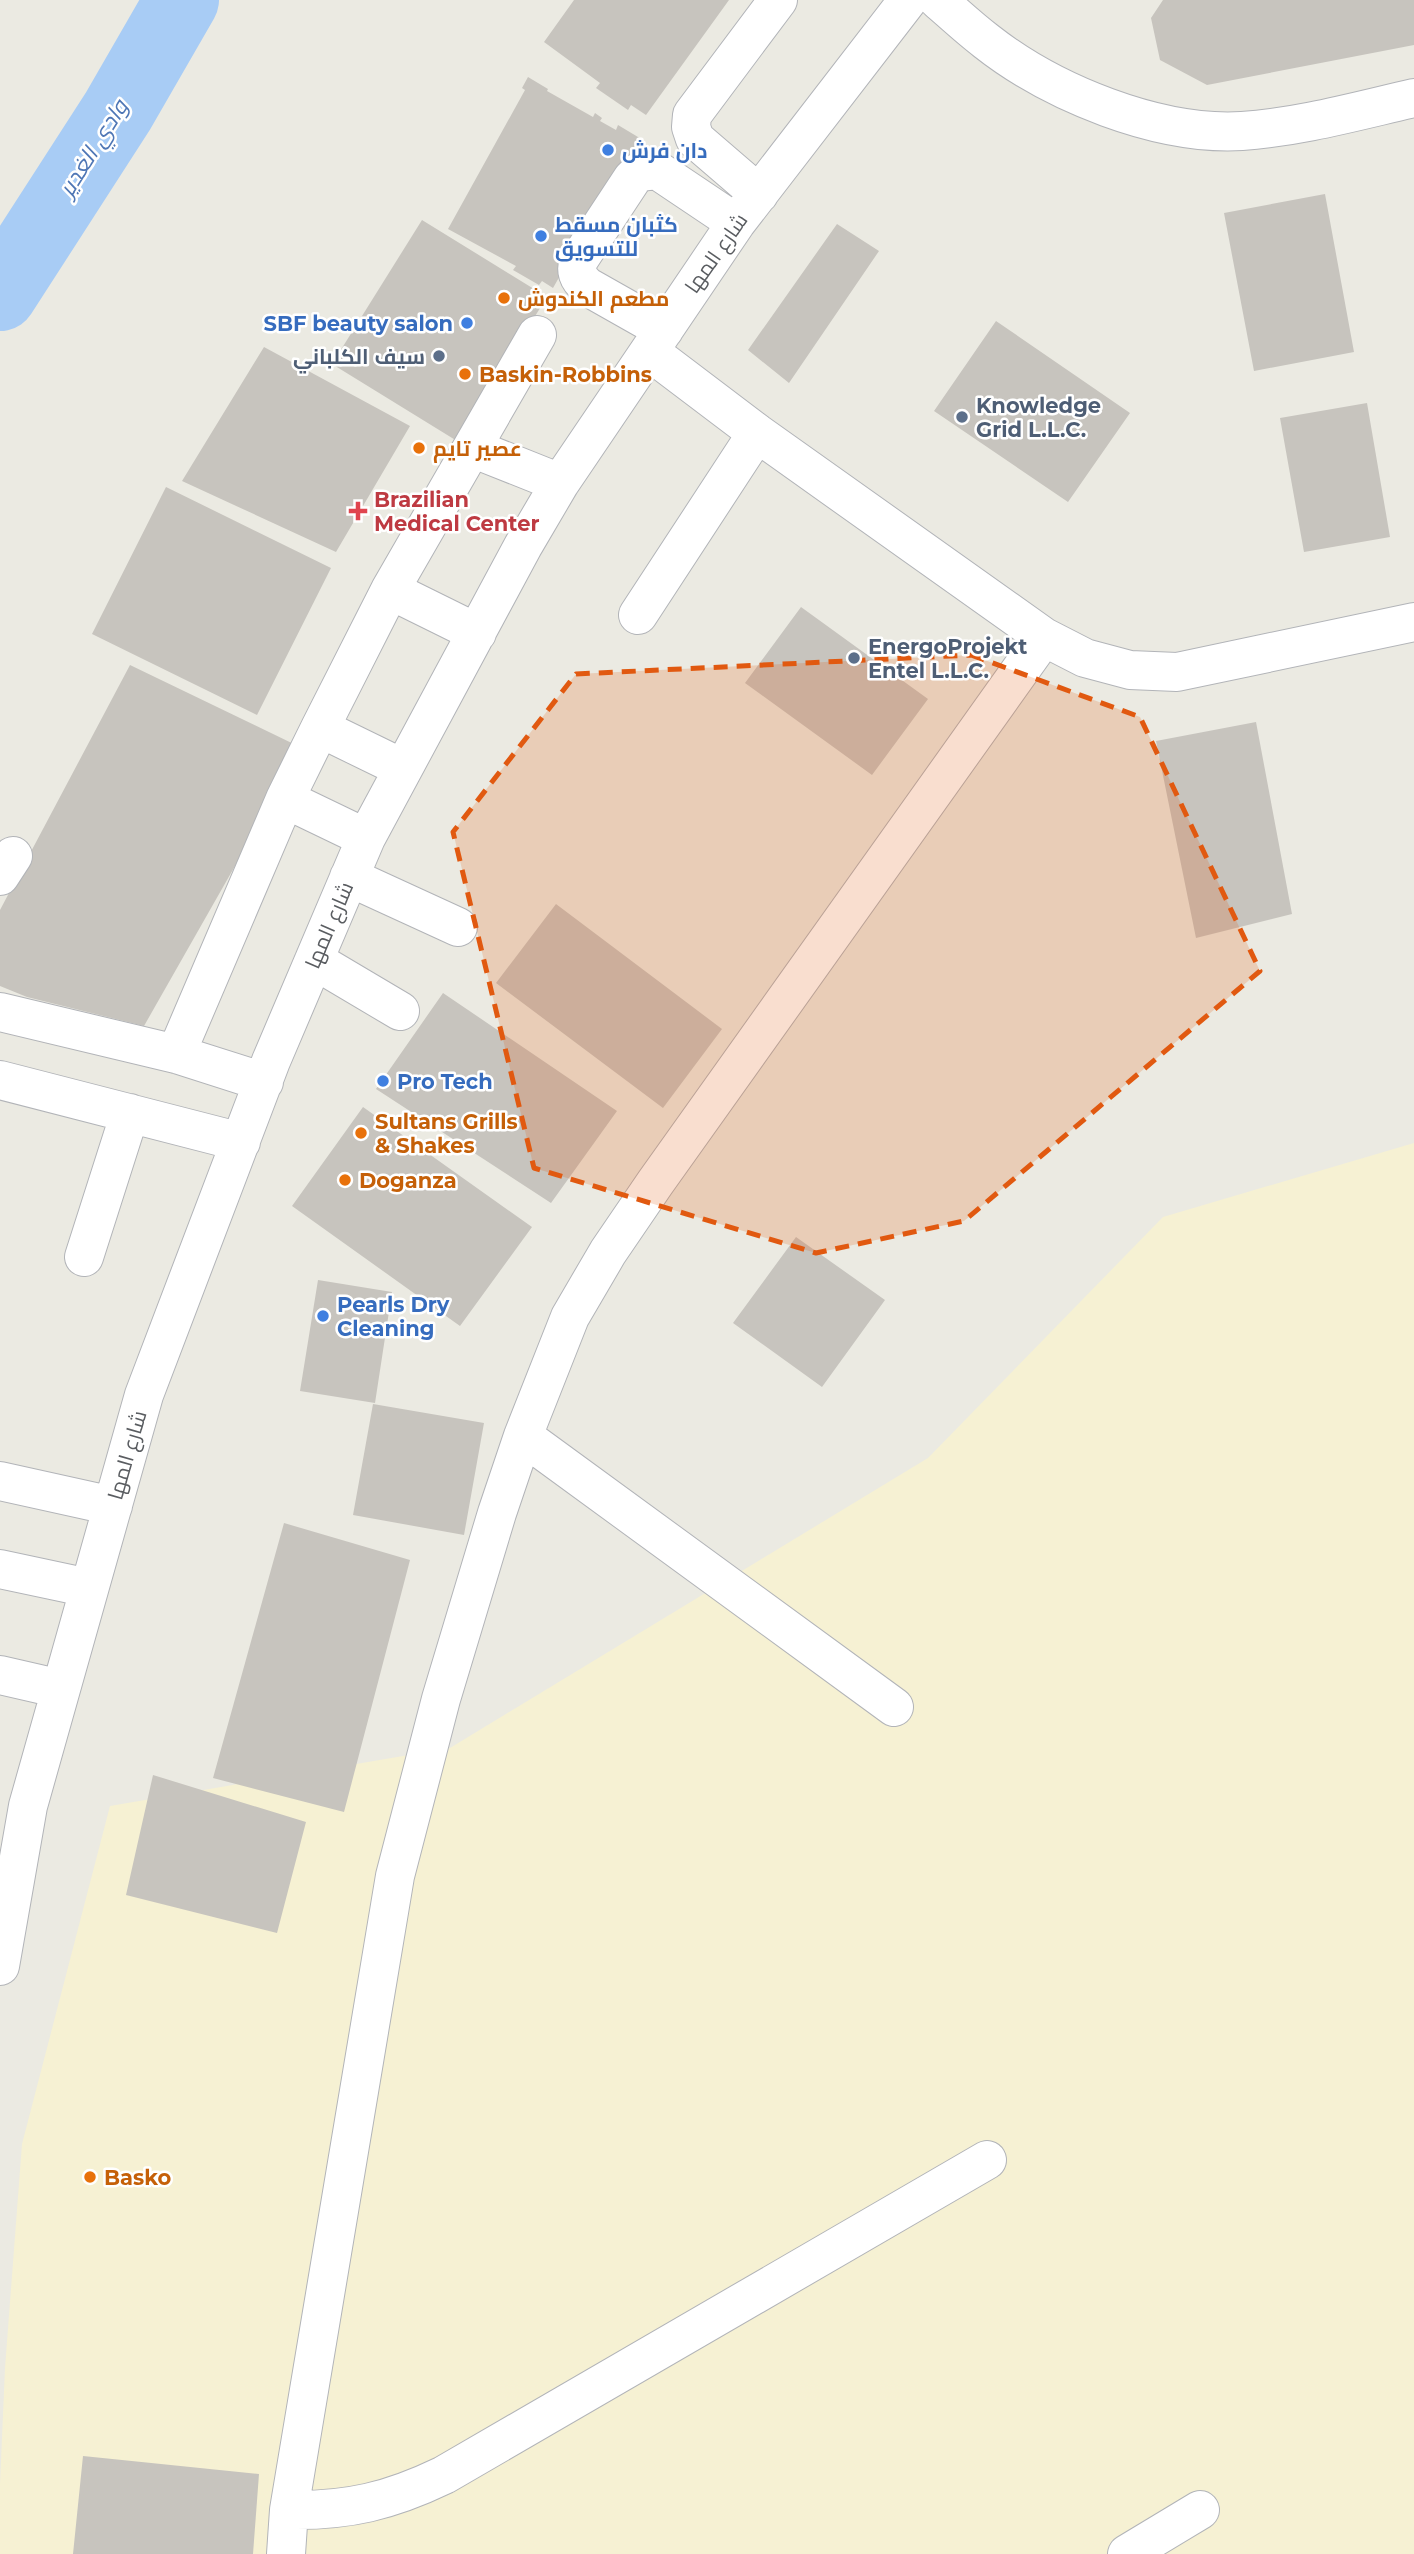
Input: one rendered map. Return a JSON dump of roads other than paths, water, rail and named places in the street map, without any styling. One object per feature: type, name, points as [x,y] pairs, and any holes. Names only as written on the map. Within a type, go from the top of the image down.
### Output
[{"type":"street","points":[[759,194],[695,139],[691,127],[692,115],[778,0]]},
{"type":"street","name":"شارع المها","points":[[0,1966],[14,1803],[61,1689],[144,1395],[264,1082],[366,838],[560,482],[736,223],[908,0]]},
{"type":"street","points":[[937,0],[987,42],[1023,67],[1119,113],[1179,128],[1241,131],[1302,123],[1414,98]]},
{"type":"street","points":[[736,223],[657,170],[639,173],[632,179],[580,258],[577,274],[581,282],[657,341],[757,433],[1044,637],[1085,658],[1130,670],[1177,672],[1414,622]]},
{"type":"street","points":[[176,1054],[285,799],[320,728],[390,590],[537,335]]},
{"type":"street","points":[[638,615],[757,433]]},
{"type":"street","points":[[472,448],[560,482]]},
{"type":"street","points":[[390,590],[477,633]]},
{"type":"street","points":[[286,2554],[289,2510],[395,1877],[441,1699],[497,1513],[523,1436],[570,1317],[608,1252],[671,1160],[1044,637]]},
{"type":"street","points":[[320,728],[402,768]]},
{"type":"street","points":[[285,799],[366,838]]},
{"type":"street","points":[[349,877],[458,928]]},
{"type":"street","points":[[314,960],[400,1011]]},
{"type":"street","points":[[0,1012],[176,1054],[264,1082]]},
{"type":"street","points":[[0,1080],[241,1142]]},
{"type":"street","points":[[84,1257],[130,1113]]},
{"type":"street","points":[[523,1436],[894,1707]]},
{"type":"street","points":[[0,1481],[113,1506]]},
{"type":"street","points":[[0,1569],[89,1588]]},
{"type":"street","points":[[0,1675],[61,1689]]},
{"type":"street","points":[[289,2510],[350,2508],[413,2490],[444,2475],[987,2160]]},
{"type":"street","points":[[1127,2554],[1200,2510]]},
{"type":"waterway","name":"وادي الغدير","points":[[0,294],[118,111],[182,0]]},
{"type":"place","name":"دان فرش","points":[[608,150]]},
{"type":"place","name":"كثبان مسقط للتسويق","points":[[541,236]]},
{"type":"place","name":"مطعم الكندوش","points":[[504,298]]},
{"type":"place","name":"SBF beauty salon","points":[[467,323]]},
{"type":"place","name":"سيف الكلباني","points":[[439,356]]},
{"type":"place","name":"Baskin-Robbins","points":[[465,374]]},
{"type":"place","name":"Knowledge Grid L.L.C.","points":[[962,417]]},
{"type":"place","name":"عصير تايم","points":[[419,448]]},
{"type":"place","name":"Brazilian Medical Center","points":[[358,511]]},
{"type":"place","name":"EnergoProjekt Entel L.L.C.","points":[[854,658]]},
{"type":"place","name":"Pro Tech","points":[[383,1081]]},
{"type":"place","name":"Sultans Grills & Shakes","points":[[361,1133]]},
{"type":"place","name":"Doganza","points":[[345,1180]]},
{"type":"place","name":"Pearls Dry Cleaning","points":[[323,1316]]},
{"type":"place","name":"Basko","points":[[90,2177]]}]
